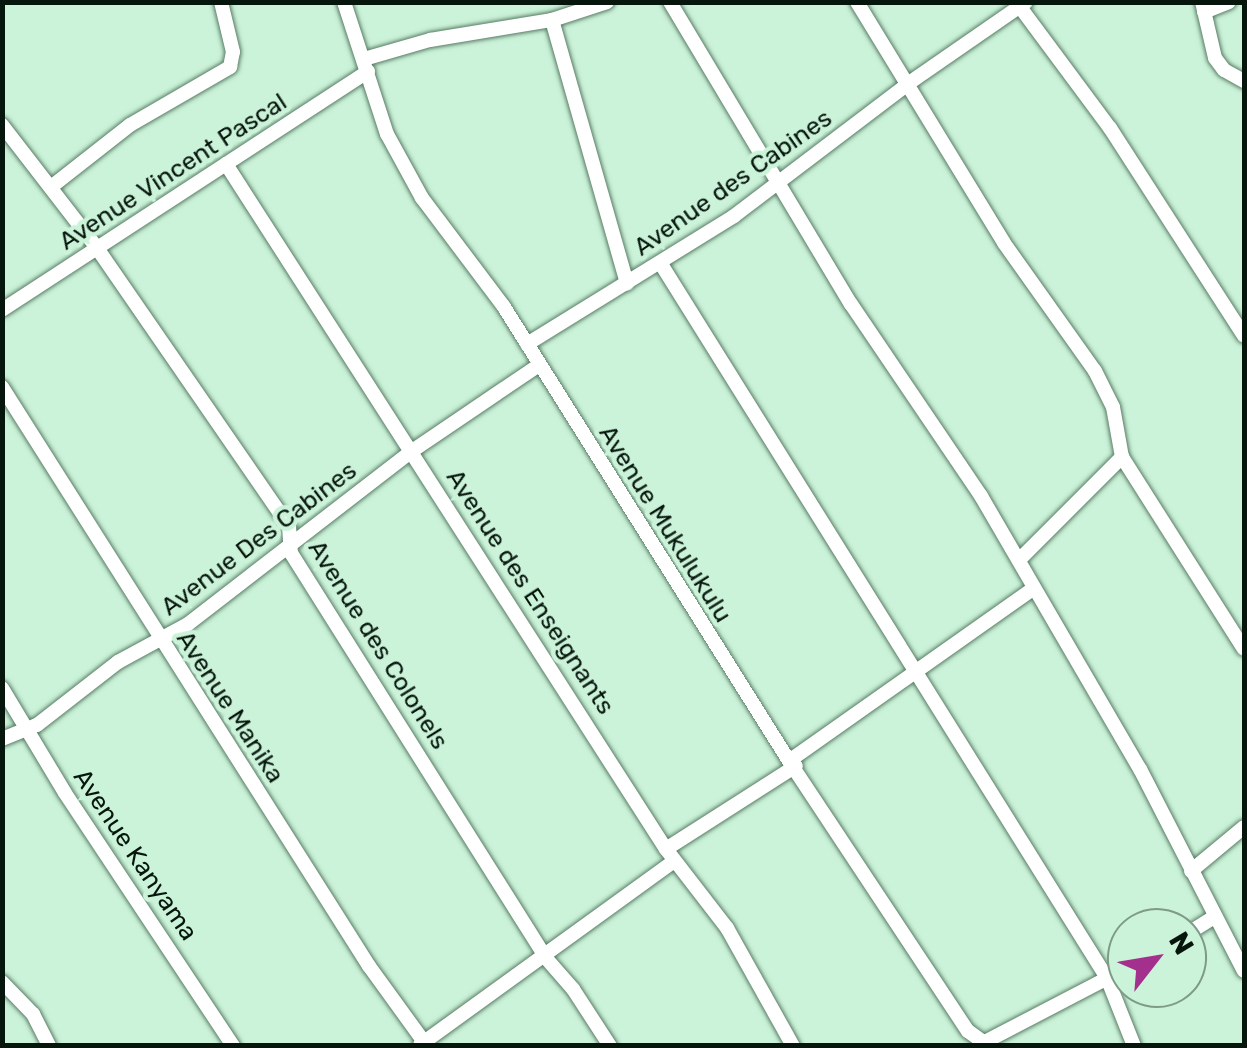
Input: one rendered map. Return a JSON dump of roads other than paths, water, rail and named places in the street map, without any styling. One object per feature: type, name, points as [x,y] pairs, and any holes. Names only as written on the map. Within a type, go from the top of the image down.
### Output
[{"type":"street","points":[[52,187],[130,124],[230,67],[233,52],[221,2]]},
{"type":"street","name":"Avenue Mukulukulu","points":[[344,2],[387,134],[408,176],[527,344],[793,764],[968,1031],[984,1044]]},
{"type":"street","name":"Avenue Vincent Pascal","points":[[2,310],[226,164],[366,65],[419,42],[552,20],[607,2]]},
{"type":"street","points":[[670,2],[779,178],[851,304],[935,424],[1019,560],[1140,768],[1244,971]]},
{"type":"street","points":[[858,2],[1004,243],[1100,380],[1113,406],[1122,456],[1244,649]]},
{"type":"street","points":[[1229,2],[1203,7],[1216,58],[1224,70],[1244,81]]},
{"type":"street","points":[[1023,5],[1110,128],[1244,336]]},
{"type":"street","name":"Avenue des Cabines","points":[[527,344],[734,216],[779,178],[909,83],[1023,5]]},
{"type":"street","points":[[552,20],[627,284]]},
{"type":"street","name":"Avenue des Colonels","points":[[2,125],[97,248],[289,526],[290,545],[545,957],[573,990],[610,1046]]},
{"type":"street","name":"Avenue des Enseignants","points":[[226,164],[670,855],[727,928],[793,1046]]},
{"type":"street","points":[[661,264],[1107,976]]},
{"type":"street","name":"Avenue Des Cabines","points":[[2,740],[30,729],[118,662],[188,624],[412,450],[539,364]]},
{"type":"street","name":"Avenue Manika","points":[[2,387],[160,640],[423,1044]]},
{"type":"street","points":[[1019,560],[1122,456]]},
{"type":"street","points":[[423,1044],[545,957],[670,855],[1034,588]]},
{"type":"street","name":"Avenue Kanyama","points":[[2,688],[65,793],[233,1046]]},
{"type":"street","points":[[1191,871],[1244,828]]},
{"type":"street","points":[[1207,921],[1214,917]]},
{"type":"street","points":[[984,1044],[1107,979]]},
{"type":"street","points":[[2,982],[33,1014],[49,1046]]},
{"type":"street","points":[[1119,1008],[1134,1046]]}]
